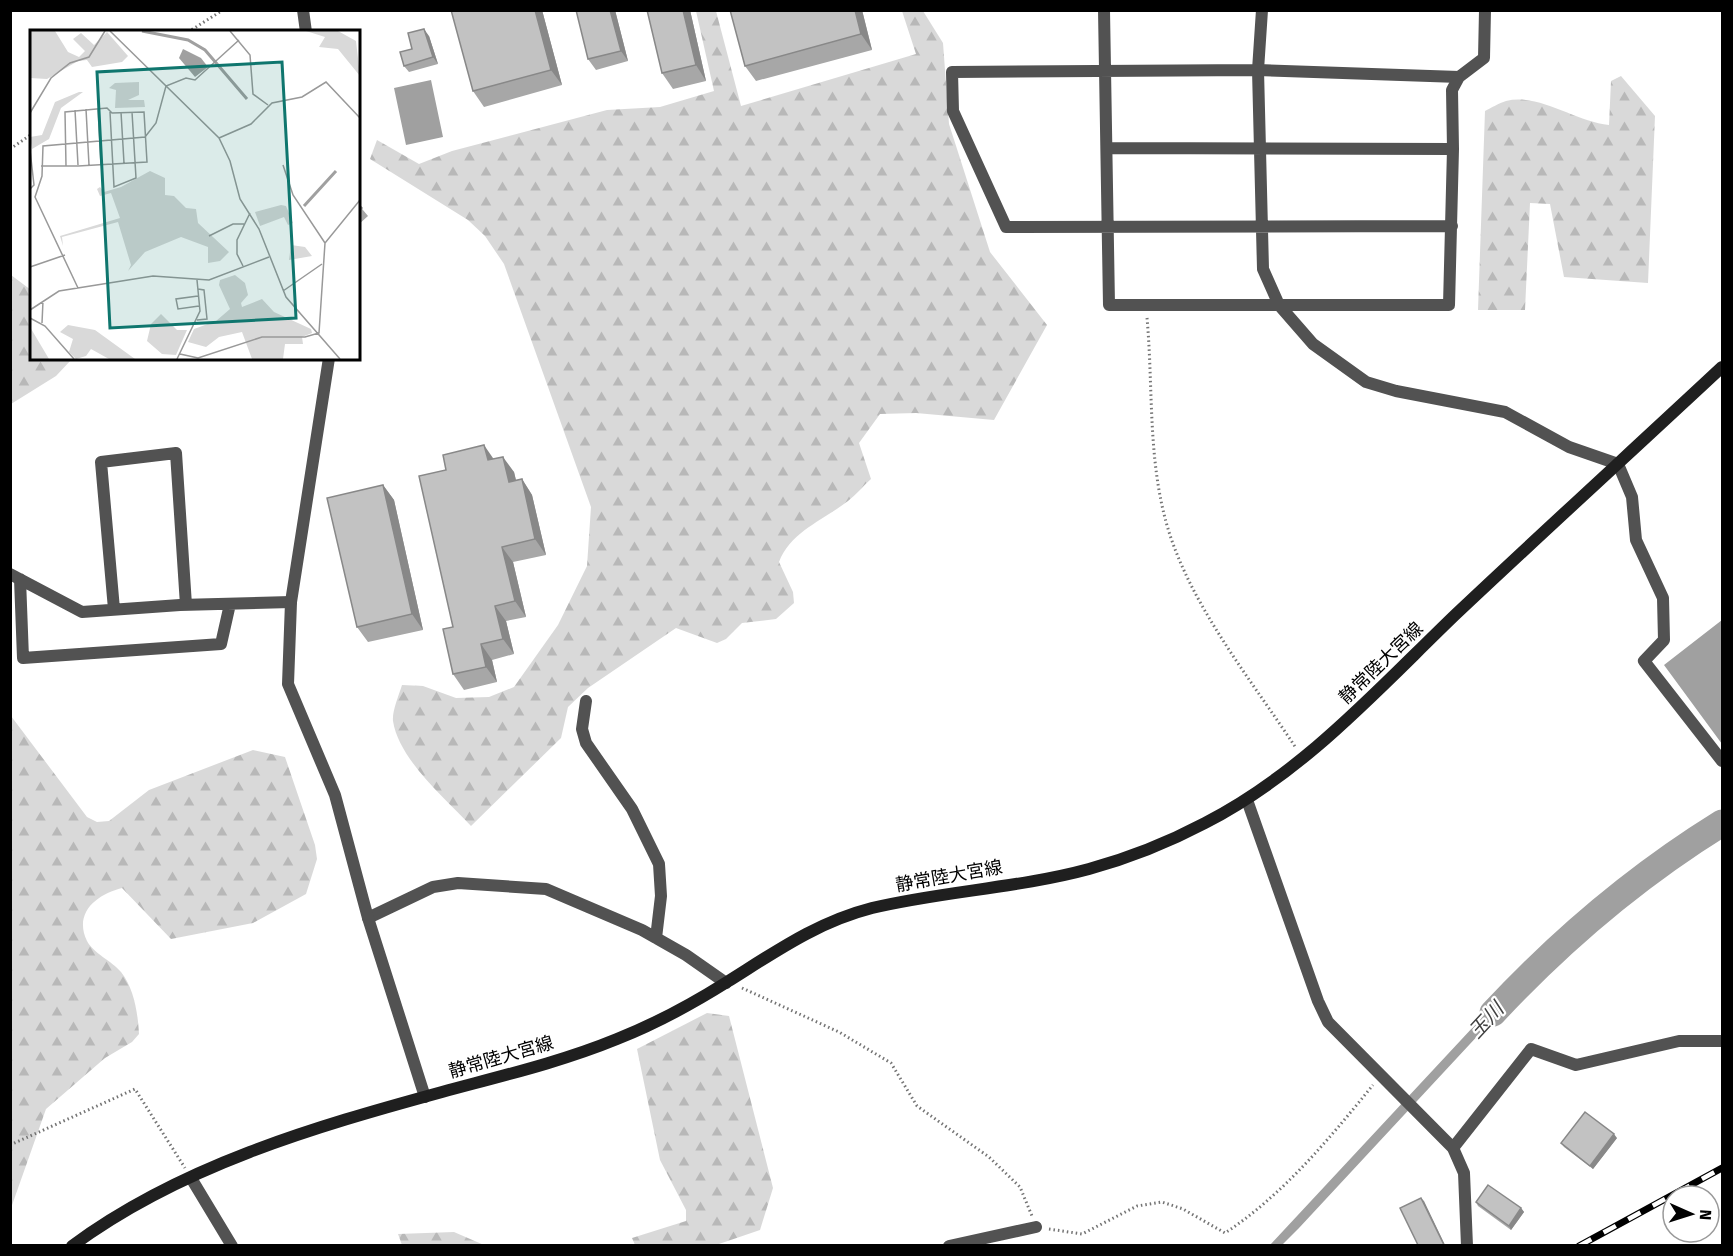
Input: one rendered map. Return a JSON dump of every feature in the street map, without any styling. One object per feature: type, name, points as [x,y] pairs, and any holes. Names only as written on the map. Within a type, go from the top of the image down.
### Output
[{"type":"main road","name":"静常陸大宮線","points":[[72,1245],[149,1197],[268,1143],[554,1062],[615,1040],[660,1020],[726,983],[787,943],[825,923],[872,908],[1087,870],[1148,849],[1202,825],[1247,800],[1304,759],[1355,714],[1452,618],[1722,367]]},
{"type":"street","points":[[303,10],[306,30]]},
{"type":"street","points":[[1104,10],[1109,305],[1449,305],[1454,149],[1452,90],[1459,77],[1484,58],[1485,10]]},
{"type":"street","points":[[1262,10],[1258,70],[1263,269],[1279,305],[1314,344],[1366,382],[1396,391],[1505,412],[1569,447],[1618,464],[1632,497],[1636,540],[1663,598],[1664,640],[1644,661],[1722,761]]},
{"type":"street","points":[[1452,226],[1006,227],[953,111],[952,72],[1105,69],[1258,70],[1459,77]]},
{"type":"street","points":[[1108,148],[1454,149]]},
{"type":"street","points":[[329,360],[291,602],[288,684],[335,795],[368,918],[425,1097]]},
{"type":"street","points":[[114,609],[101,462],[176,453],[186,605]]},
{"type":"street","points":[[15,577],[82,612],[186,605],[291,602]]},
{"type":"street","points":[[15,577],[23,658],[221,644],[230,604]]},
{"type":"street","points":[[586,701],[582,729],[586,743],[632,809],[659,864],[662,896],[656,938]]},
{"type":"street","points":[[1247,800],[1328,1022],[1453,1148],[1464,1173],[1467,1245]]},
{"type":"street","points":[[368,918],[433,887],[458,883],[546,889],[656,938],[726,983]]},
{"type":"street","points":[[1453,1148],[1531,1049],[1576,1065],[1679,1041],[1722,1041]]},
{"type":"street","points":[[191,1179],[232,1245]]},
{"type":"street","points":[[949,1245],[1036,1227]]},
{"type":"path","points":[[191,30],[223,10]]},
{"type":"path","points":[[10,149],[30,135]]},
{"type":"path","points":[[1146,304],[1153,447],[1165,518],[1183,571],[1304,759]]},
{"type":"path","points":[[726,983],[765,997],[839,1032],[891,1063],[917,1106],[989,1157],[1020,1187],[1036,1227],[1082,1234],[1137,1206],[1162,1202],[1183,1209],[1225,1233],[1250,1217],[1325,1144],[1384,1077]]},
{"type":"path","points":[[10,1144],[135,1089],[191,1179]]},
{"type":"green space","points":[[696,11],[716,11],[741,106],[916,54],[902,11],[923,11],[943,43],[949,124],[990,252],[1047,325],[994,420],[916,413],[880,414],[859,443],[871,479],[839,508],[800,534],[784,551],[779,562],[793,592],[794,603],[776,619],[742,623],[726,639],[717,643],[676,628],[588,688],[568,707],[561,738],[471,826],[425,778],[404,750],[397,736],[393,717],[402,685],[423,686],[456,698],[489,697],[514,687],[558,625],[587,566],[591,507],[504,264],[485,236],[468,220],[370,159],[377,140],[419,164],[452,151],[607,110],[660,107],[714,91]]},
{"type":"green space","points":[[1621,76],[1655,116],[1648,283],[1564,277],[1550,204],[1530,203],[1525,310],[1478,310],[1485,111],[1506,101],[1532,101],[1583,119],[1609,125],[1611,81]]},
{"type":"green space","points":[[11,275],[30,289],[30,360],[71,360],[56,376],[11,404]]},
{"type":"green space","points":[[11,716],[87,817],[97,822],[109,821],[149,790],[253,750],[285,757],[315,845],[317,859],[306,894],[253,923],[171,939],[122,888],[104,895],[90,906],[83,921],[87,941],[125,978],[138,1018],[139,1034],[132,1042],[105,1058],[46,1109],[11,1208]]},
{"type":"green space","points":[[707,1013],[729,1016],[773,1188],[760,1230],[716,1245],[635,1245],[632,1238],[686,1221],[686,1210],[660,1160],[637,1049]]},
{"type":"green space","points":[[454,1232],[484,1245],[402,1245],[398,1234]]},
{"type":"water","points":[[431,80],[443,137],[406,145],[394,88]]},
{"type":"water","points":[[1722,620],[1722,744],[1664,665]]},
{"type":"water","points":[[1515,982],[1522,988],[1299,1228],[1282,1245],[1269,1246]]},
{"type":"building","points":[[451,10],[535,10],[551,70],[473,91]]},
{"type":"building","points":[[576,10],[610,10],[621,51],[588,59]]},
{"type":"building","points":[[647,10],[683,10],[696,65],[662,73]]},
{"type":"building","points":[[730,10],[855,10],[861,34],[745,66]]},
{"type":"building","points":[[424,29],[433,57],[404,66],[400,52],[412,49],[408,33]]},
{"type":"building","points":[[484,445],[488,460],[503,457],[509,482],[522,479],[535,539],[502,547],[515,601],[495,606],[503,639],[481,644],[486,667],[453,674],[443,629],[453,627],[419,476],[446,470],[443,455]]},
{"type":"building","points":[[383,485],[412,614],[357,627],[327,498]]},
{"type":"building","points":[[1585,1112],[1614,1134],[1590,1166],[1561,1143]]},
{"type":"building","points":[[1488,1185],[1521,1208],[1509,1226],[1476,1202]]},
{"type":"building","points":[[1421,1198],[1444,1245],[1418,1245],[1400,1208]]},
{"type":"waterway","name":"玉川","points":[[1493,1013],[1601,910],[1660,864],[1722,823]]},
{"type":"railway","points":[[1579,1246],[1722,1168]]}]
